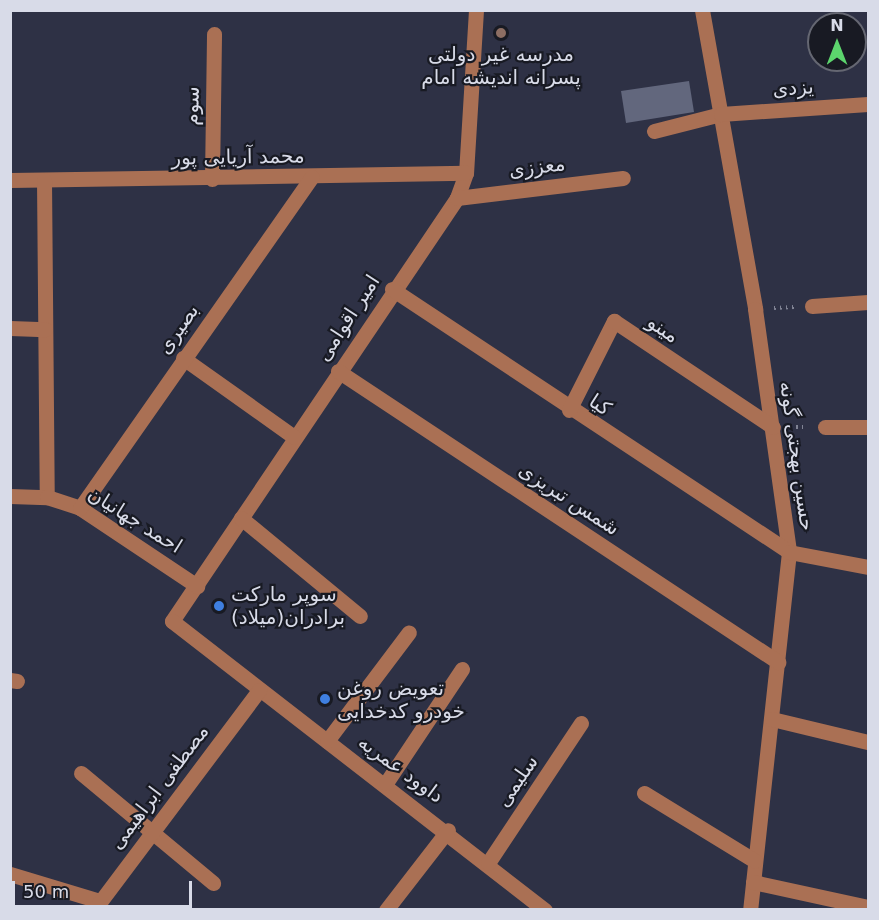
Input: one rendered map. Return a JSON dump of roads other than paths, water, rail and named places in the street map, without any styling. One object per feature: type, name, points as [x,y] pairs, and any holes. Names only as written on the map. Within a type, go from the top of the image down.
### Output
[{"type":"street","name":"امیر اقوامی","points":[[172,621],[392,289],[457,198],[466,173],[476,10]]},
{"type":"street","name":"حسین بهجتی گونه","points":[[702,10],[755,309],[789,552],[750,909]]},
{"type":"street","name":"سوم","points":[[212,179],[214,34]]},
{"type":"street","name":"یزدی","points":[[654,131],[721,114],[868,104]]},
{"type":"street","name":"محمد آریایی پور","points":[[10,180],[212,179],[466,173]]},
{"type":"street","name":"بصیری","points":[[80,508],[312,177]]},
{"type":"street","name":"معززی","points":[[457,198],[622,178]]},
{"type":"street","points":[[44,180],[47,497]]},
{"type":"street","name":"کیا","points":[[392,289],[569,410],[789,552]]},
{"type":"street","points":[[812,306],[868,302]]},
{"type":"street","name":"مینو","points":[[569,410],[614,321],[773,427]]},
{"type":"street","points":[[10,328],[45,329]]},
{"type":"street","points":[[183,358],[294,437]]},
{"type":"street","name":"شمس تبریزی","points":[[338,371],[778,662]]},
{"type":"street","points":[[825,427],[868,427]]},
{"type":"street","name":"احمد جهانیان","points":[[10,496],[47,497],[80,508],[197,586]]},
{"type":"street","points":[[242,518],[360,616]]},
{"type":"street","points":[[789,552],[868,567]]},
{"type":"street","name":"داوود عمریه","points":[[172,621],[259,690],[448,830],[545,909]]},
{"type":"street","points":[[327,741],[409,632]]},
{"type":"street","points":[[386,783],[462,669]]},
{"type":"street","name":"مصطفی ابراهیمی","points":[[95,905],[152,836],[259,690]]},
{"type":"street","points":[[772,719],[868,742]]},
{"type":"street","name":"سلیمی","points":[[488,863],[581,723]]},
{"type":"street","points":[[81,773],[152,836],[213,883]]},
{"type":"street","points":[[644,793],[755,861]]},
{"type":"street","points":[[386,909],[448,830]]},
{"type":"street","points":[[10,874],[95,905]]},
{"type":"street","points":[[753,882],[868,908]]},
{"type":"place","name":"مدرسه غیر دولتی پسرانه اندیشه امام","points":[[501,33]]},
{"type":"place","name":"سوپر مارکت برادران(میلاد)","points":[[219,606]]},
{"type":"place","name":"تعویض روغن خودرو کدخدایی","points":[[325,699]]}]
